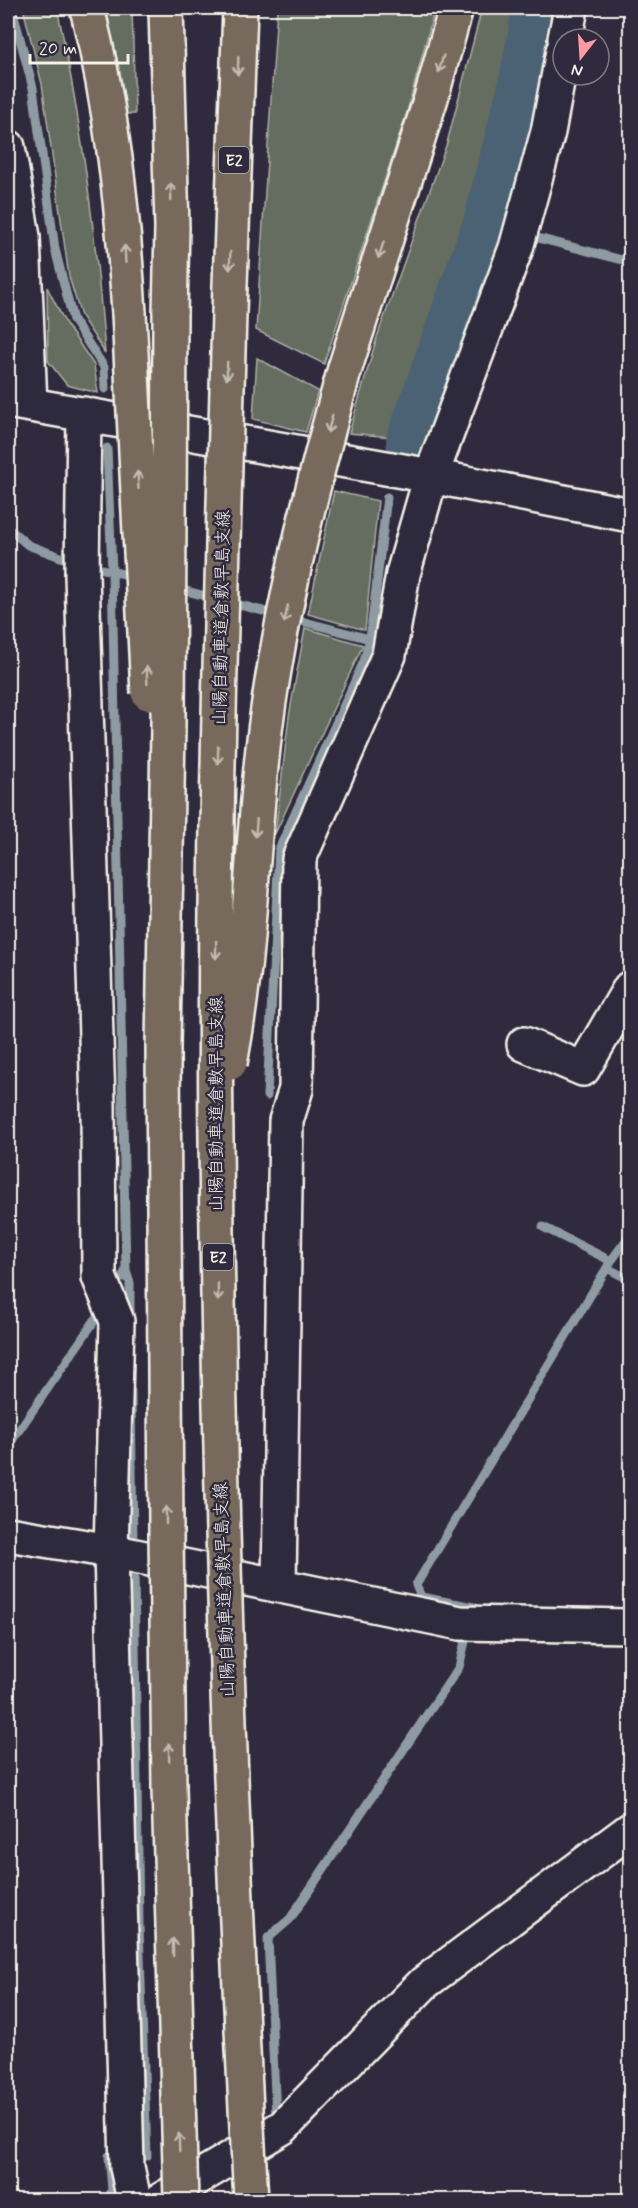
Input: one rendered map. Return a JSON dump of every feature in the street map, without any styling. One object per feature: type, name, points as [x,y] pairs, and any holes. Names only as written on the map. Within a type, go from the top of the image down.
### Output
[{"type":"highway","points":[[87,8],[100,59],[123,206],[163,1048]]},
{"type":"highway","points":[[166,8],[172,228],[163,1048],[169,1753],[181,2200]]},
{"type":"highway","name":"山陽自動車道倉敷早島支線","points":[[240,8],[218,723],[216,1138],[222,1557],[230,1789],[251,2200]]},
{"type":"highway","points":[[216,1138],[242,1004],[266,724],[283,627],[317,471],[345,368],[431,98],[456,8]]},
{"type":"street","points":[[567,27],[571,8]]},
{"type":"street","points":[[279,1584],[286,1121],[296,1089],[299,859],[389,655],[403,574],[431,476],[516,248],[548,132],[556,87]]},
{"type":"street","points":[[8,147],[23,237],[19,403],[431,476],[630,515]]},
{"type":"street","points":[[84,414],[82,574],[98,1102],[99,1277],[117,1321],[111,1551],[127,2168],[134,2200]]},
{"type":"street","points":[[524,1044],[583,1069],[630,988]]},
{"type":"street","points":[[8,1534],[111,1551],[279,1584],[460,1623],[630,1626]]},
{"type":"street","points":[[161,2200],[283,2127],[424,1983],[630,1830]]},
{"type":"shaded area","points":[[23,8],[57,8],[74,93],[87,179],[105,353],[81,316],[69,277],[42,84]]},
{"type":"shaded area","points":[[107,8],[132,8],[135,114],[121,114]]},
{"type":"shaded area","points":[[277,8],[435,8],[407,112],[324,364],[256,330]]},
{"type":"shaded area","points":[[482,8],[527,8],[469,239],[427,354],[402,438],[349,433],[377,337],[447,143]]},
{"type":"shaded area","points":[[47,287],[66,324],[94,365],[98,393],[67,385],[48,361]]},
{"type":"shaded area","points":[[257,358],[318,391],[306,432],[253,419]]},
{"type":"shaded area","points":[[334,491],[378,501],[365,630],[308,614]]},
{"type":"shaded area","points":[[305,628],[363,645],[275,834],[289,716]]},
{"type":"waterway","points":[[12,8],[33,88],[55,249],[73,320],[104,367],[105,389]]},
{"type":"waterway","points":[[415,442],[492,224],[527,87],[542,8]]},
{"type":"waterway","points":[[492,224],[502,228]]},
{"type":"waterway","points":[[538,238],[630,262]]},
{"type":"waterway","points":[[107,448],[112,571],[126,1270],[122,1278]]},
{"type":"waterway","points":[[267,1096],[279,849],[364,661],[370,639],[387,497]]},
{"type":"waterway","points":[[8,528],[28,545],[66,559]]},
{"type":"waterway","points":[[103,569],[135,577]]},
{"type":"waterway","points":[[175,588],[370,639]]},
{"type":"waterway","points":[[472,1616],[474,1607],[421,1597],[416,1585],[611,1261],[543,1227]]},
{"type":"waterway","points":[[611,1261],[630,1235]]},
{"type":"waterway","points":[[607,1268],[630,1280]]},
{"type":"waterway","points":[[126,1270],[130,1283],[130,1320]]},
{"type":"waterway","points":[[8,1446],[95,1320]]},
{"type":"waterway","points":[[131,1391],[133,1548]]},
{"type":"waterway","points":[[134,1571],[139,1927],[147,2156]]},
{"type":"waterway","points":[[276,2117],[268,1938],[290,1919],[459,1667],[467,1633]]},
{"type":"waterway","points":[[109,2156],[112,2189],[109,2200]]}]
